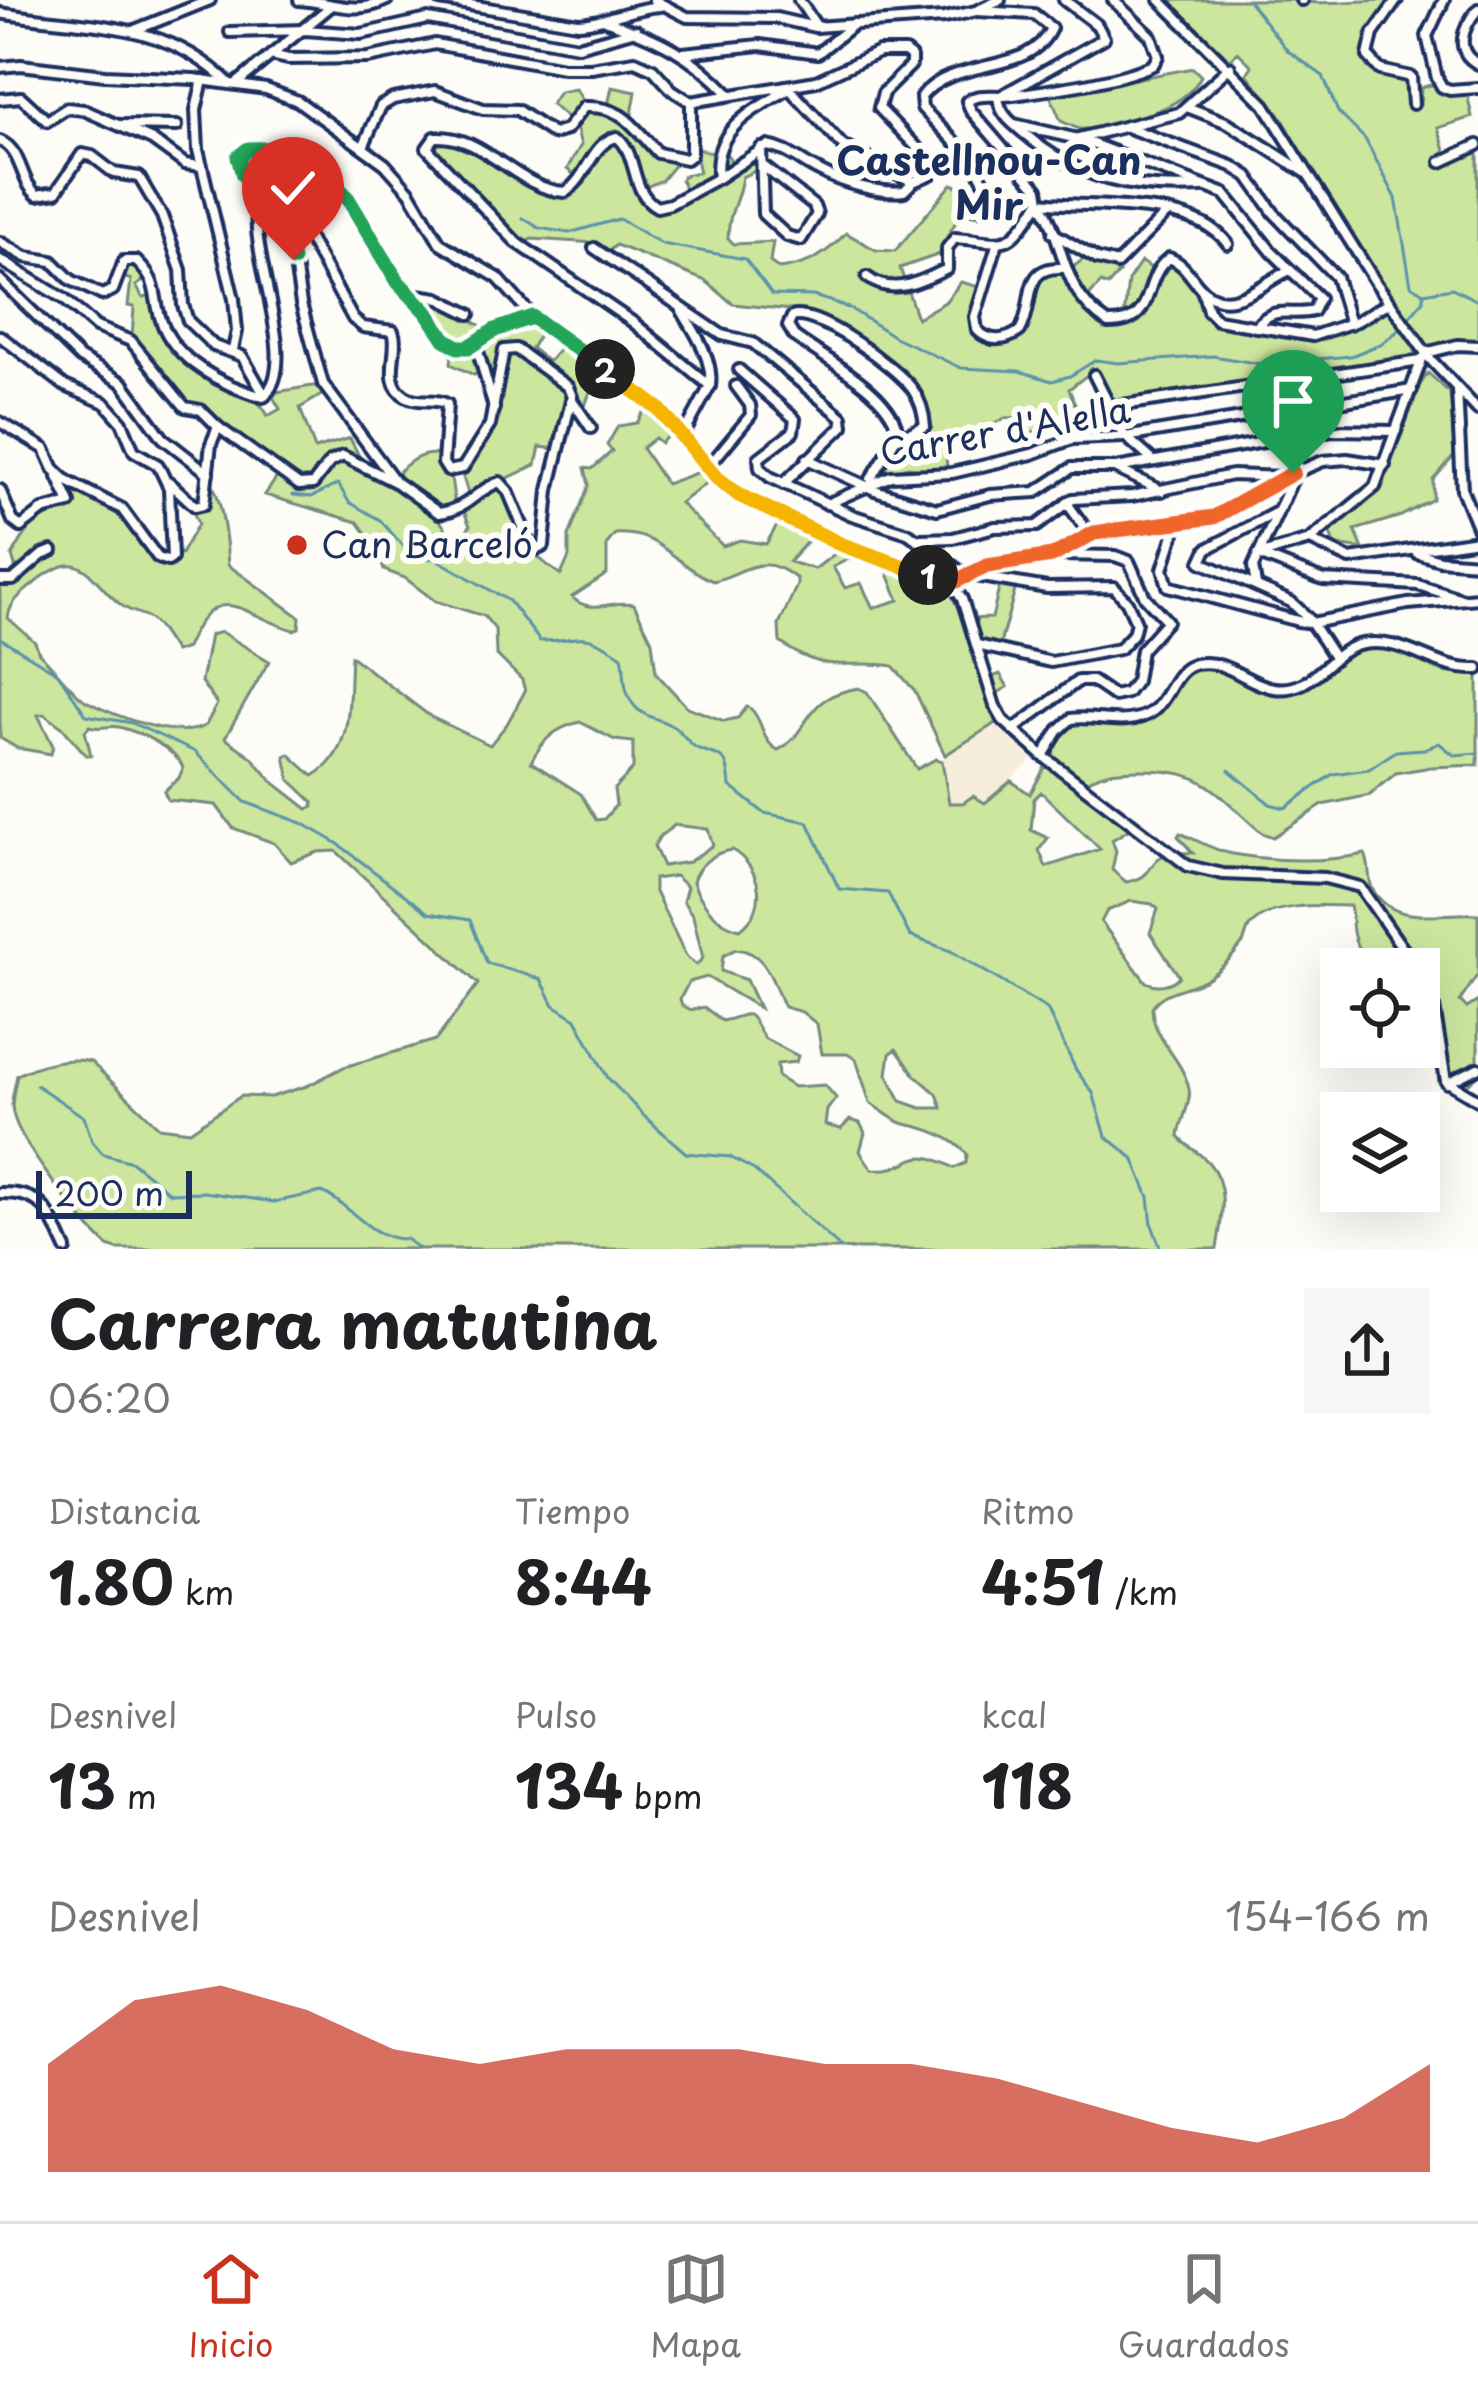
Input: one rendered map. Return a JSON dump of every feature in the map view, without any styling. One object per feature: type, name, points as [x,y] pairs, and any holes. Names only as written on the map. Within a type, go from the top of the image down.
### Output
[{"type":"street","points":[[134,30],[210,0]]},
{"type":"street","points":[[299,0],[365,9],[387,0]]},
{"type":"street","points":[[440,0],[578,23],[605,21],[657,3],[687,17],[776,18],[817,27],[944,18],[1000,0]]},
{"type":"street","points":[[799,0],[817,27]]},
{"type":"street","points":[[998,98],[1102,40],[1101,28],[1064,0]]},
{"type":"street","points":[[1113,0],[1154,41],[1158,56],[1153,64],[967,101],[1035,182],[1064,268],[1092,310],[1111,324],[1128,321],[1140,312],[1158,269],[1169,258],[1217,301],[1231,302],[1292,269]]},
{"type":"street","points":[[1160,0],[1265,105],[1423,357],[1478,410]]},
{"type":"street","points":[[1396,0],[1373,34],[1368,56],[1380,70],[1411,77],[1413,104]]},
{"type":"street","points":[[1444,0],[1427,36],[1437,78],[1450,90],[1478,88]]},
{"type":"street","points":[[232,84],[332,6]]},
{"type":"street","points":[[1478,9],[1462,42],[1466,55],[1478,64]]},
{"type":"street","points":[[976,11],[1034,14],[1051,28],[1044,41],[1021,55],[949,75],[921,97],[922,108],[973,161],[993,198]]},
{"type":"street","points":[[0,13],[134,30],[192,55],[232,84]]},
{"type":"street","points":[[230,32],[369,33],[434,19],[570,46],[636,30]]},
{"type":"street","points":[[605,21],[683,53],[729,94]]},
{"type":"street","points":[[683,53],[760,45],[818,53],[854,24]]},
{"type":"street","points":[[271,56],[368,58],[434,44],[563,68],[635,61],[653,69],[691,102],[691,155],[686,159],[658,153],[637,125],[598,107],[584,106],[566,130],[553,134],[518,110],[483,110],[435,92],[381,106],[363,147]]},
{"type":"street","points":[[691,102],[824,78],[879,52],[909,54],[909,68],[878,103],[883,116],[932,165],[928,177],[904,191],[889,191],[820,172],[785,150],[761,148],[718,178],[657,207],[644,197],[627,147],[616,137],[604,141],[577,184],[561,192],[521,178],[495,155],[444,137],[434,137],[427,148],[516,242],[634,323],[710,386]]},
{"type":"street","points":[[0,67],[30,65],[203,80],[266,89],[298,101],[385,164],[410,192],[440,243],[499,278],[532,317],[632,386],[727,487],[840,544],[950,584],[962,598],[995,706],[1013,730],[1196,870],[1325,878],[1360,887],[1431,989],[1442,1072],[1461,1080],[1474,1098]]},
{"type":"street","points":[[1077,139],[1129,128],[1187,107],[1230,67]]},
{"type":"street","points":[[203,80],[196,120],[202,166],[234,299],[237,331],[233,350]]},
{"type":"street","points":[[718,178],[720,150],[737,121],[788,87]]},
{"type":"street","points":[[788,87],[842,146],[913,182]]},
{"type":"street","points":[[0,99],[21,98],[47,121],[73,107],[158,143],[185,164],[202,166]]},
{"type":"street","points":[[998,98],[1001,111],[1014,124],[1064,164],[1094,177],[1204,187]]},
{"type":"street","points":[[1187,107],[1228,124],[1309,174]]},
{"type":"street","points":[[1014,124],[1077,139],[1229,197],[1272,252],[1314,289],[1319,306],[1303,314],[1275,311],[1256,326]]},
{"type":"street","points":[[116,125],[177,126]]},
{"type":"street","points":[[1129,128],[1248,176],[1274,213],[1336,277],[1350,324]]},
{"type":"street","points":[[0,141],[13,150],[28,187],[37,195],[56,192],[82,154],[117,174],[139,177],[162,216],[181,270],[188,321],[210,343],[233,350],[248,362],[265,396]]},
{"type":"street","points":[[1442,162],[1478,146]]},
{"type":"street","points":[[532,317],[495,330],[476,344],[458,347],[449,342],[409,294],[329,176],[283,148],[242,152],[241,172],[269,182],[296,214],[353,319],[363,327],[388,328],[394,334],[392,372],[400,391],[411,399],[447,404],[443,463],[448,471],[459,471],[468,463],[488,431],[501,356],[509,348],[522,352],[568,387],[591,428]]},
{"type":"street","points":[[761,148],[763,214],[787,236],[801,240],[817,214],[814,206],[763,166]]},
{"type":"street","points":[[265,396],[273,384],[276,364],[275,328],[257,210],[261,191],[269,182]]},
{"type":"street","points":[[261,191],[295,264],[323,384],[394,482]]},
{"type":"street","points":[[1040,202],[1166,214],[1210,225],[1228,244]]},
{"type":"street","points":[[1040,202],[1018,232],[997,245],[974,317],[977,330],[1001,340],[1020,331],[1036,274],[1046,268],[1064,268]]},
{"type":"street","points":[[1053,232],[1097,259],[1117,264],[1166,214]]},
{"type":"street","points":[[867,277],[876,284],[903,286],[947,268],[946,248],[955,238],[997,245]]},
{"type":"street","points":[[0,242],[26,257],[52,261],[71,280],[104,295],[113,290],[124,261],[136,261],[154,281],[163,326],[196,366],[265,396]]},
{"type":"street","points":[[594,248],[728,338],[753,343],[842,417],[840,429],[783,484]]},
{"type":"street","points":[[0,260],[68,302],[96,327],[131,341],[185,406],[201,410],[304,487],[343,456],[394,482],[439,513],[467,506],[489,486],[504,484],[531,547],[541,548],[549,490],[572,400]]},
{"type":"street","points":[[0,280],[80,358],[123,383],[163,438],[208,472]]},
{"type":"street","points":[[1203,291],[1216,320],[1313,336],[1350,324],[1390,302]]},
{"type":"street","points":[[409,294],[438,298],[470,314]]},
{"type":"street","points":[[677,303],[711,374],[710,386],[682,436]]},
{"type":"street","points":[[866,484],[896,439],[891,409],[794,336],[788,326],[793,317],[807,314],[826,325],[887,364],[913,389],[925,426],[896,439]]},
{"type":"street","points":[[0,336],[64,386],[105,403],[125,427],[132,448],[158,465],[197,507],[206,501],[218,427]]},
{"type":"street","points":[[476,344],[495,409]]},
{"type":"street","points":[[1109,407],[1423,357],[1465,344],[1478,346]]},
{"type":"street","points":[[1258,555],[1310,540],[1370,491],[1385,465],[1423,357]]},
{"type":"street","points":[[739,370],[794,416],[793,432],[758,461],[762,471],[827,504],[918,538],[964,574],[1047,588],[1111,586],[1127,602],[1137,624],[1115,651],[1081,653],[1052,662],[977,645]]},
{"type":"street","points":[[1094,375],[1125,437],[1152,460]]},
{"type":"street","points":[[708,467],[752,415],[736,386]]},
{"type":"street","points":[[1457,387],[1462,486],[1478,529]]},
{"type":"street","name":"Carrer d'Alella","points":[[827,504],[866,484],[905,473],[952,473],[1033,454],[1072,439],[1125,437],[1412,390]]},
{"type":"street","points":[[0,422],[45,448],[70,503],[43,510],[21,526],[13,521],[0,490]]},
{"type":"street","points":[[807,459],[937,508],[990,494],[1036,492],[1068,469],[1116,468],[1341,429],[1396,431]]},
{"type":"street","points":[[1056,554],[1090,535],[1221,513],[1284,477],[1334,459],[1385,465]]},
{"type":"street","points":[[1116,468],[1162,491]]},
{"type":"street","points":[[1256,586],[1252,573],[1258,555],[1296,472]]},
{"type":"street","points":[[58,474],[122,509],[155,554],[168,561],[172,557],[168,481]]},
{"type":"street","points":[[918,538],[953,538],[995,526],[1036,526],[1073,499],[1114,499],[1232,475],[1284,477]]},
{"type":"street","points":[[1067,503],[1090,535]]},
{"type":"street","points":[[1275,513],[1217,543],[1202,556],[1202,564],[1291,602],[1312,623],[1335,659]]},
{"type":"street","points":[[1178,522],[1163,569],[1168,586],[1312,623],[1408,604],[1478,598]]},
{"type":"street","points":[[1310,540],[1345,558],[1415,552],[1478,539]]},
{"type":"street","points":[[0,580],[13,580],[52,551]]},
{"type":"street","points":[[1415,552],[1478,563]]},
{"type":"street","points":[[950,584],[998,563],[1056,554],[1115,556],[1129,561],[1145,597],[1167,622],[1141,650],[1136,681],[1127,693],[1114,696],[1082,680],[1013,730]]},
{"type":"street","points":[[1258,555],[1323,580],[1418,585],[1462,599]]},
{"type":"street","points":[[1043,756],[1071,719],[1122,721],[1152,711],[1180,673],[1192,665],[1223,666],[1259,683],[1284,688],[1312,680],[1357,645],[1388,643],[1442,666],[1478,669]]},
{"type":"street","points":[[0,1192],[21,1193],[40,1203],[67,1249]]},
{"type":"shaded area","points":[[999,721],[1036,756],[985,804],[949,803],[945,755]]},
{"type":"green space","points":[[1169,0],[1391,0],[1365,41],[1367,67],[1377,74],[1407,78],[1411,108],[1420,104],[1421,88],[1434,84],[1448,94],[1467,93],[1472,117],[1438,128],[1449,162],[1478,148],[1478,341],[1428,346],[1400,361],[1119,402],[1109,395],[1096,368],[1069,389],[1080,416],[1025,435],[1022,417],[1005,418],[946,450],[947,471],[908,467],[880,474],[898,443],[931,425],[924,399],[906,375],[811,312],[733,304],[706,281],[616,245],[608,252],[596,243],[532,239],[523,243],[432,149],[439,140],[487,159],[537,191],[570,197],[585,183],[567,169],[581,145],[576,127],[551,104],[559,92],[576,89],[588,110],[606,114],[612,87],[636,92],[630,125],[652,153],[676,163],[662,180],[637,191],[642,203],[660,212],[689,198],[681,180],[699,172],[693,147],[721,156],[724,150],[738,171],[756,156],[759,169],[742,177],[728,238],[734,244],[773,242],[770,262],[779,269],[816,258],[846,233],[876,250],[895,251],[952,184],[966,189],[960,197],[986,203],[980,216],[961,213],[943,253],[900,268],[917,318],[945,302],[961,282],[979,287],[970,327],[990,342],[1007,342],[1025,331],[1040,276],[1063,275],[1086,257],[1119,273],[1108,286],[1101,283],[1082,304],[1107,327],[1123,327],[1128,281],[1141,262],[1162,274],[1175,264],[1210,320],[1229,329],[1314,341],[1398,306],[1281,116],[1247,74],[1252,66],[1238,52],[1230,60]]},
{"type":"green space","points":[[1193,68],[1201,76],[1181,98],[1152,113],[1090,129],[1061,121],[1050,95]]},
{"type":"green space","points":[[127,264],[134,264],[147,278],[136,286],[143,298],[153,296],[161,327],[178,352],[202,372],[257,402],[268,416],[280,409],[273,397],[277,392],[318,385],[325,393],[300,408],[315,449],[350,438],[368,474],[387,483],[417,458],[440,455],[440,466],[451,477],[455,506],[441,509],[438,518],[453,539],[470,526],[464,511],[472,506],[462,474],[488,441],[502,399],[494,395],[488,369],[474,375],[451,364],[453,340],[416,298],[454,309],[495,335],[530,326],[541,332],[531,348],[548,362],[562,346],[598,369],[585,406],[568,406],[555,449],[540,447],[536,465],[508,478],[502,486],[529,547],[561,575],[569,557],[569,536],[589,485],[585,468],[592,469],[612,451],[607,445],[618,426],[637,423],[647,406],[672,431],[661,443],[655,438],[642,448],[666,484],[702,471],[712,479],[680,503],[723,546],[740,540],[766,544],[781,519],[813,535],[789,562],[815,569],[841,549],[858,554],[833,567],[845,588],[861,583],[873,608],[899,600],[888,574],[898,561],[917,566],[926,548],[955,570],[950,591],[963,619],[992,618],[1000,584],[1016,587],[1000,644],[991,641],[976,653],[983,681],[1000,674],[1008,687],[987,699],[999,721],[945,755],[915,691],[893,666],[824,663],[780,642],[779,625],[797,585],[797,579],[784,570],[754,566],[713,581],[656,543],[615,534],[607,544],[607,574],[572,597],[594,606],[634,604],[652,641],[656,673],[687,707],[724,721],[738,718],[747,707],[778,750],[828,698],[858,688],[867,692],[917,769],[936,759],[942,761],[949,803],[963,803],[973,796],[985,803],[1011,781],[1030,794],[1068,726],[1128,725],[1151,719],[1191,670],[1216,671],[1269,691],[1296,691],[1318,681],[1350,653],[1372,647],[1393,650],[1446,672],[1478,674],[1478,765],[1396,773],[1370,795],[1323,805],[1273,837],[1262,833],[1209,786],[1182,774],[1116,771],[1079,788],[1133,827],[1112,840],[1116,851],[1112,870],[1126,882],[1145,875],[1165,855],[1193,853],[1180,833],[1219,850],[1249,856],[1315,860],[1365,854],[1373,890],[1394,909],[1420,915],[1478,914],[1478,974],[1460,1001],[1467,1008],[1478,1001],[1478,1075],[1461,1097],[1439,1083],[1440,948],[1359,948],[1350,906],[1297,907],[1259,918],[1218,970],[1163,996],[1152,1007],[1157,1029],[1189,1089],[1179,1137],[1209,1163],[1220,1183],[1217,1249],[108,1246],[53,1182],[27,1143],[13,1113],[17,1075],[53,1062],[91,1062],[159,1127],[190,1131],[241,1096],[271,1097],[344,1067],[436,1040],[478,984],[336,851],[291,862],[274,843],[233,828],[216,805],[168,800],[164,791],[183,768],[166,748],[148,738],[119,727],[90,726],[85,731],[91,755],[86,755],[44,714],[38,715],[53,746],[51,754],[17,748],[0,738],[0,584],[20,583],[12,556],[29,530],[41,519],[70,510],[74,498],[68,488],[119,511],[156,561],[174,566],[177,553],[181,554],[198,524],[193,511],[208,504],[210,480],[221,509],[228,565],[300,617],[299,628],[221,606],[198,625],[186,648],[175,652],[150,619],[123,606],[75,565],[65,565],[36,582],[14,602],[8,618],[82,698],[164,729],[206,725],[217,704],[201,682],[210,635],[221,632],[269,661],[225,738],[308,809],[313,802],[290,780],[285,756],[289,754],[313,776],[336,753],[347,723],[351,656],[431,717],[490,745],[525,691],[522,680],[496,654],[495,629],[484,616],[435,601],[405,578],[384,570],[376,547],[358,522],[265,495],[283,468],[200,406],[184,401],[132,338],[131,280],[121,276]],"holes":[[[580,722],[615,740],[633,742],[633,769],[614,789],[616,805],[604,819],[596,820],[581,794],[531,762],[557,731]],[[1041,792],[1100,849],[1046,867],[1039,850],[1048,838],[1031,830],[1034,799]],[[675,825],[708,829],[713,845],[689,862],[663,866],[654,846]],[[732,850],[750,867],[758,888],[755,910],[740,929],[711,912],[693,882],[708,860]],[[675,876],[687,887],[683,901],[693,916],[703,958],[696,965],[686,956],[654,890],[654,879]],[[1131,901],[1158,909],[1150,933],[1179,976],[1163,985],[1146,982],[1101,922],[1107,911]],[[736,949],[755,956],[768,970],[784,1007],[802,1012],[817,1024],[822,1054],[847,1054],[856,1059],[870,1103],[896,1120],[954,1142],[967,1154],[966,1163],[954,1168],[927,1157],[872,1169],[860,1151],[865,1133],[860,1123],[850,1120],[841,1129],[825,1125],[827,1110],[836,1098],[825,1085],[794,1087],[778,1077],[777,1064],[796,1062],[798,1056],[764,1038],[748,1015],[722,1021],[704,1007],[691,1010],[682,1005],[680,999],[689,982],[707,977],[759,1008],[746,980],[721,971],[723,956]],[[896,1049],[937,1094],[942,1108],[901,1101],[887,1074],[890,1054]]]},
{"type":"green space","points":[[1428,373],[1450,393],[1455,455],[1433,480],[1433,499],[1401,516],[1355,530],[1363,549],[1334,545],[1330,532],[1382,488]]},
{"type":"waterway","points":[[1248,0],[1287,50],[1323,76],[1338,112],[1365,139],[1396,198],[1411,285],[1424,293],[1452,288],[1478,301]]},
{"type":"waterway","points":[[523,218],[539,228],[569,233],[619,219],[662,244],[745,259],[772,295],[813,296],[851,309],[895,337],[961,368],[1019,371],[1052,381],[1096,360],[1118,363],[1213,356],[1261,364],[1351,356],[1383,343],[1400,329]]},
{"type":"waterway","points":[[1410,316],[1424,293]]},
{"type":"waterway","points":[[293,495],[312,497],[338,484],[349,502],[380,520],[413,557],[436,559],[509,601],[540,641],[589,639],[622,656],[626,690],[636,707],[672,726],[696,748],[724,760],[730,786],[764,813],[808,822],[839,889],[888,893],[910,936],[951,951],[1047,1009],[1076,1070],[1093,1093],[1106,1136],[1133,1158],[1149,1197],[1161,1249]]},
{"type":"waterway","points":[[0,638],[58,673],[86,715],[132,723],[195,752],[245,802],[302,823],[337,843],[428,913],[470,920],[487,963],[541,979],[554,1005],[576,1019],[608,1078],[645,1117],[686,1153],[730,1157],[754,1170],[842,1249]]},
{"type":"waterway","points":[[1229,770],[1270,804],[1285,808],[1333,774],[1369,769],[1396,751],[1439,743],[1454,755],[1478,753]]},
{"type":"waterway","points":[[36,1085],[84,1117],[92,1141],[103,1154],[132,1162],[170,1193],[204,1192],[274,1202],[322,1192],[382,1234],[406,1239],[419,1249]]},
{"type":"place","name":"Can Barceló","points":[[297,545]]},
{"type":"district","name":"Castellnou-Can Mir","points":[[989,184]]},
{"type":"route","points":[[293,260],[261,191],[269,183],[266,178],[243,175],[239,169],[238,157],[245,150],[283,148],[338,184],[398,282],[449,342],[469,347],[495,330],[532,317],[644,395],[717,478],[739,495],[840,544],[950,584],[987,566],[1052,556],[1094,533],[1214,517],[1293,473]]}]
